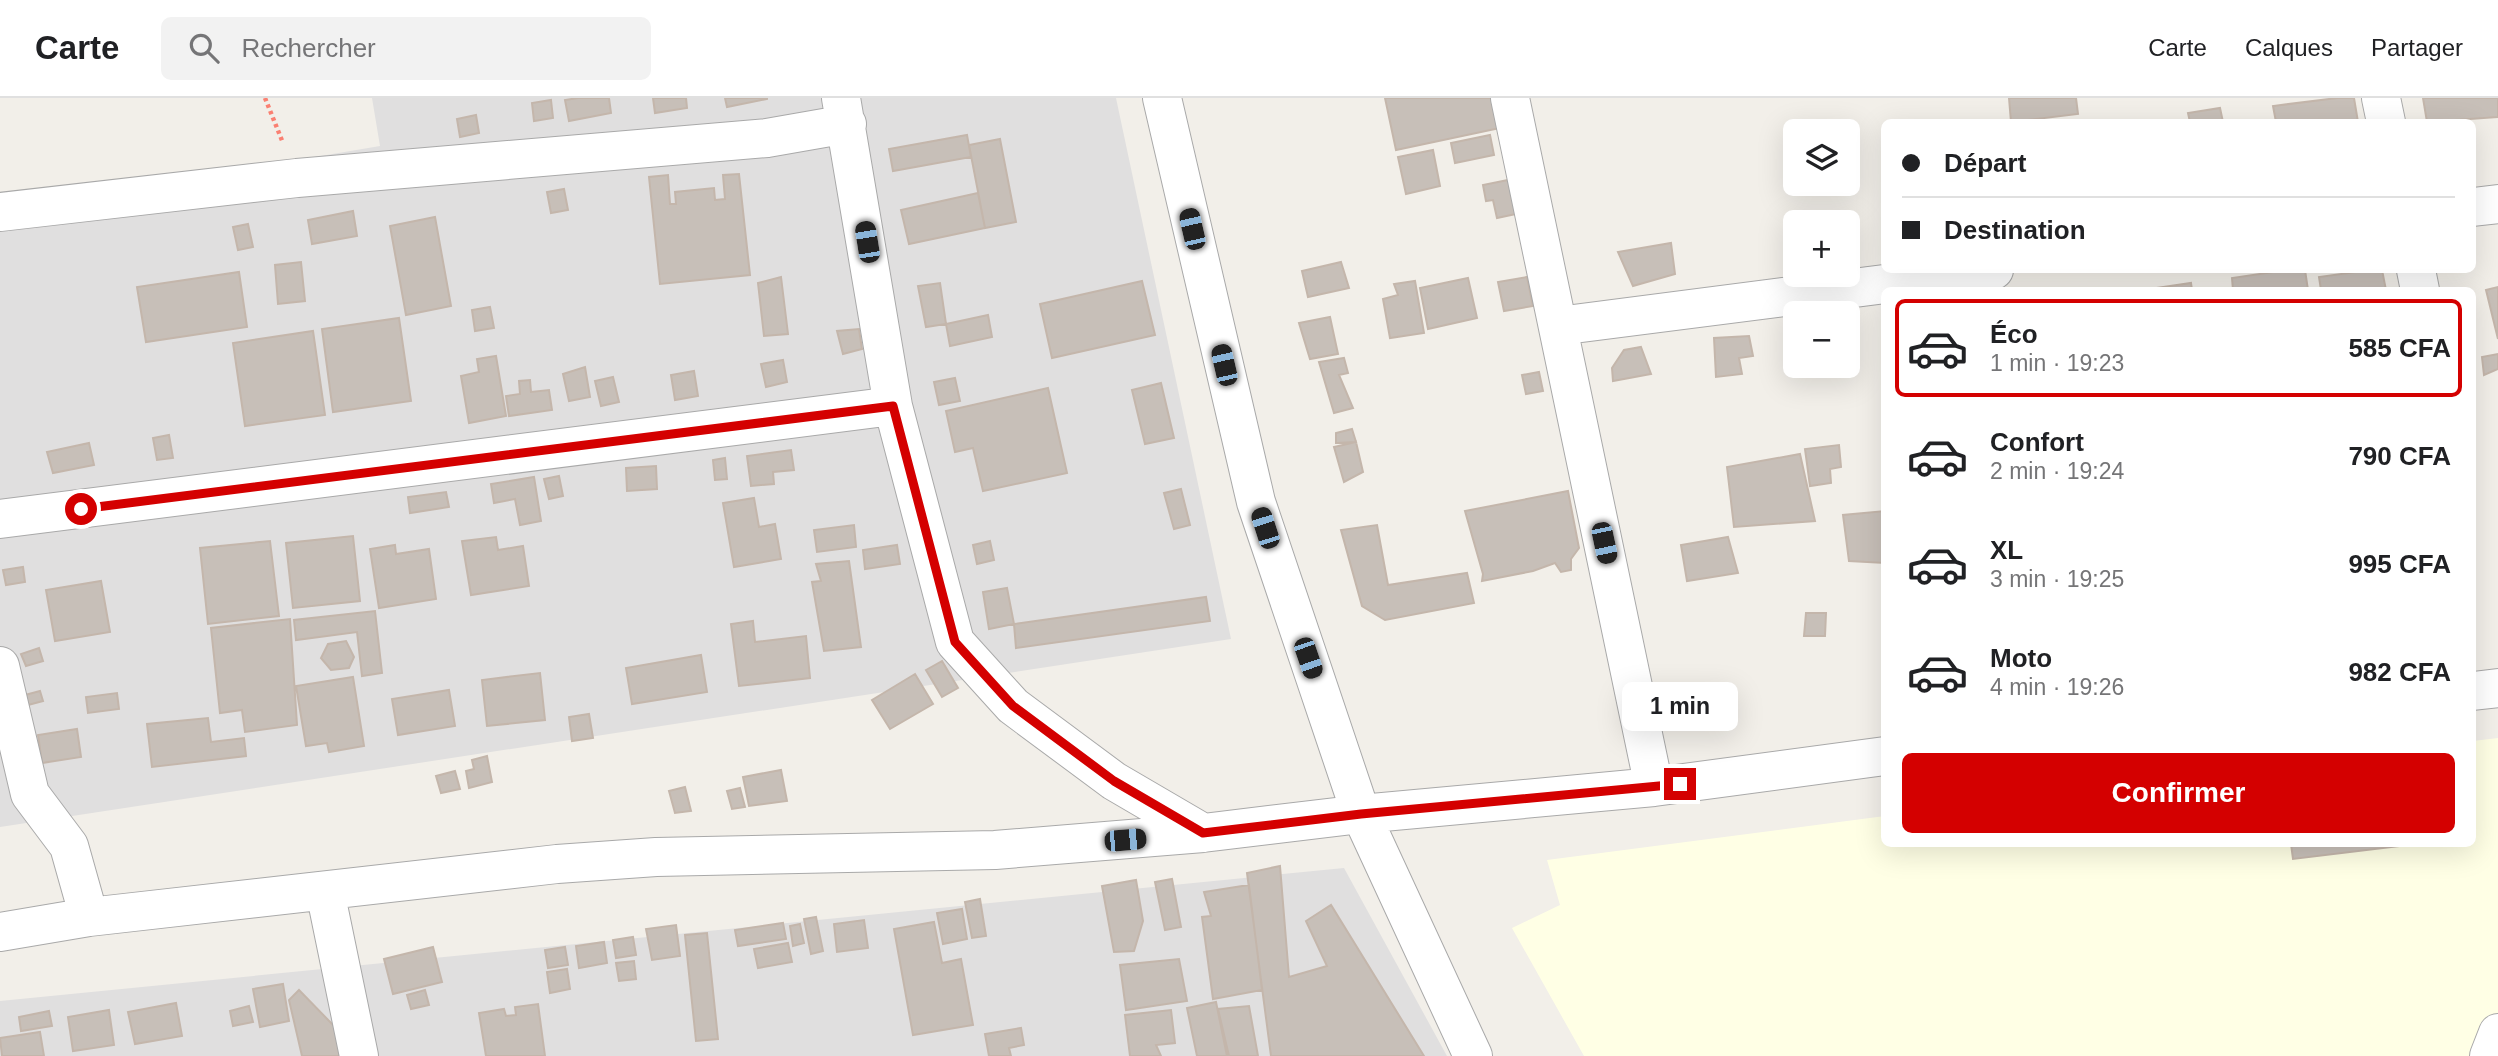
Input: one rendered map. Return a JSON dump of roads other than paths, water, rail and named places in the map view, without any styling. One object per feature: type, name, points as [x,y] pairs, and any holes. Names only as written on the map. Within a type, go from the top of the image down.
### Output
[{"type":"street","points":[[1162,98],[1256,502],[1361,814],[1473,1056]]},
{"type":"street","points":[[1510,98],[1654,788]]},
{"type":"street","points":[[2381,98],[2385,119]]},
{"type":"street","points":[[0,212],[297,178],[766,138],[844,111],[893,406],[955,642],[1013,706],[1114,781],[1203,833]]},
{"type":"street","points":[[2476,208],[2498,204]]},
{"type":"street","points":[[1558,326],[1971,273]]},
{"type":"street","points":[[0,520],[893,406]]},
{"type":"street","points":[[0,666],[30,794],[69,846],[89,917]]},
{"type":"street","points":[[2476,691],[2498,688]]},
{"type":"street","points":[[0,932],[89,917],[557,864],[656,857],[995,850],[1203,833],[1361,814],[1654,788],[1881,757]]},
{"type":"street","points":[[325,891],[359,1056]]},
{"type":"street","points":[[2489,1056],[2498,1033]]}]
